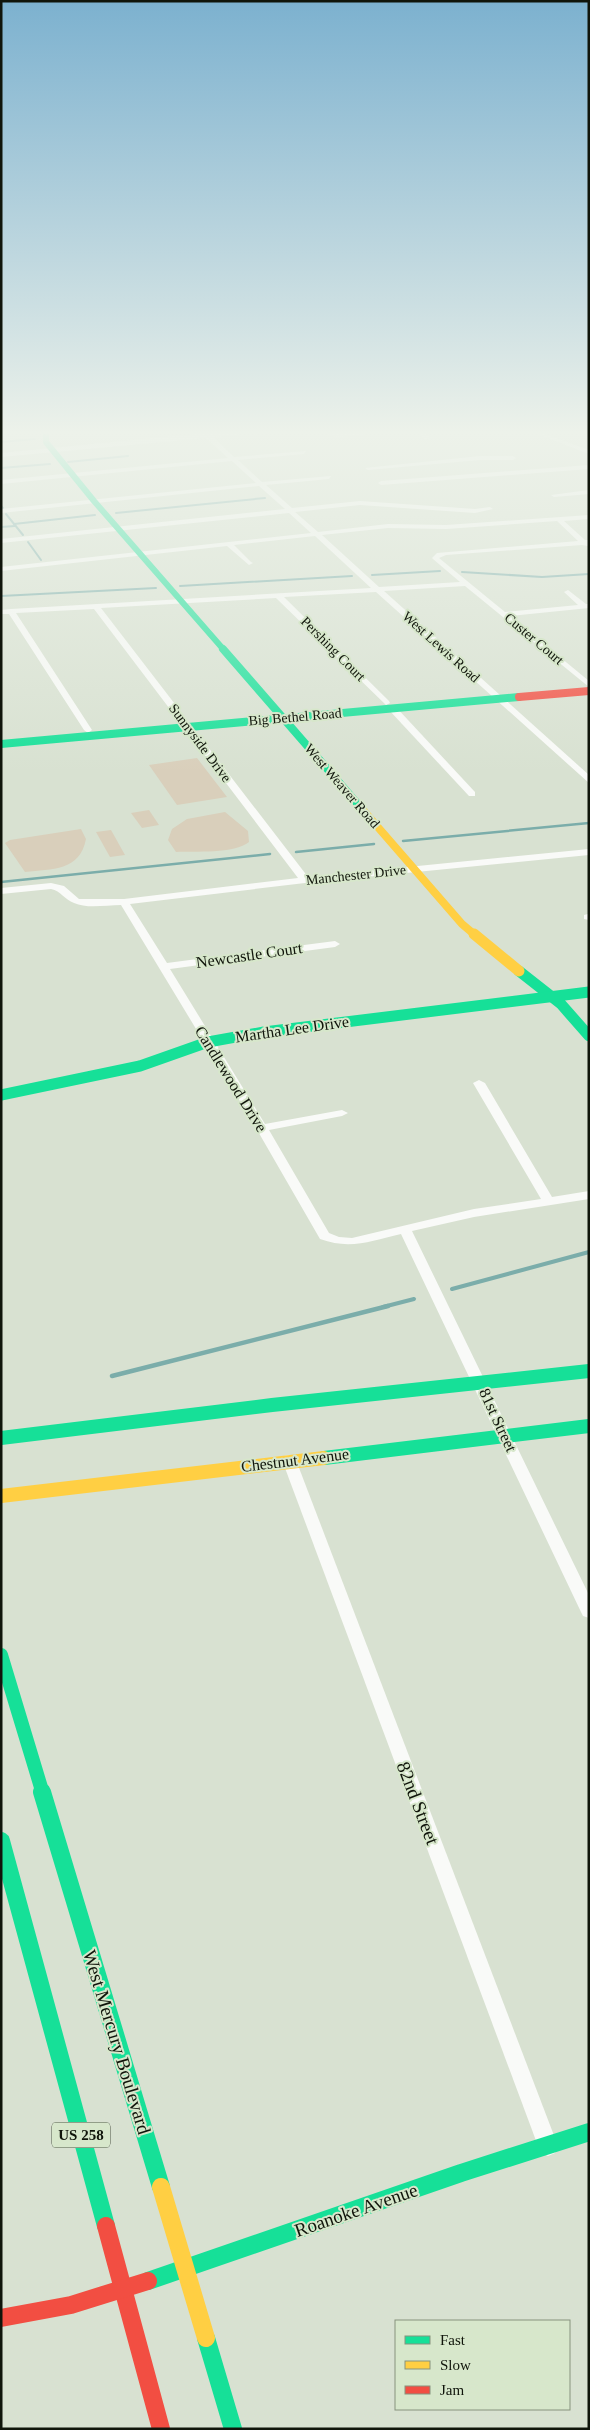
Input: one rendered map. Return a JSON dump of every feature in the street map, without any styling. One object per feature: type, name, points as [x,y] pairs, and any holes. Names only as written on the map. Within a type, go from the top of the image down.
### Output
[{"type":"main road","name":"West Weaver Road","points":[[134,546],[414,869],[481,943],[553,996],[586,1033]]},
{"type":"main road","name":"Big Bethel Road","points":[[1,738],[281,716],[497,696],[589,685]]},
{"type":"main road","name":"Big Bethel Road","points":[[497,696],[589,690]]},
{"type":"main road","name":"Big Bethel Road","points":[[1,744],[186,724]]},
{"type":"main road","name":"Martha Lee Drive","points":[[1,1095],[140,1066],[208,1042],[264,1032],[589,992]]},
{"type":"main road","points":[[1,1438],[589,1371]]},
{"type":"main road","name":"Chestnut Avenue","points":[[1,1496],[288,1460],[506,1437],[589,1426]]},
{"type":"main road","name":"West Mercury Boulevard","points":[[1,1655],[233,2429]]},
{"type":"main road","name":"US 258","points":[[1,1841],[161,2429]]},
{"type":"main road","name":"Roanoke Avenue","points":[[1,2318],[71,2305],[185,2270],[462,2173],[589,2132]]},
{"type":"street","points":[[1,569],[205,546]]},
{"type":"street","points":[[232,546],[249,563]]},
{"type":"street","name":"West Lewis Road","points":[[330,546],[589,780]]},
{"type":"street","points":[[503,548],[525,546]]},
{"type":"street","points":[[503,548],[512,558]]},
{"type":"street","name":"Custer Court","points":[[503,548],[446,552],[436,556],[437,561],[589,685]]},
{"type":"street","points":[[1,612],[466,584]]},
{"type":"street","points":[[568,592],[586,606]]},
{"type":"street","name":"Pershing Court","points":[[279,596],[389,706],[472,794]]},
{"type":"street","name":"Sunnyside Drive","points":[[96,606],[305,880]]},
{"type":"street","points":[[504,614],[586,606]]},
{"type":"street","points":[[11,611],[88,730]]},
{"type":"street","name":"Manchester Drive","points":[[124,902],[305,880],[589,852]]},
{"type":"street","points":[[1,891],[51,886],[61,888],[76,901],[86,903],[124,902]]},
{"type":"street","name":"Candlewood Drive","points":[[124,902],[262,1128],[324,1236],[336,1241],[352,1242],[474,1214],[589,1195]]},
{"type":"street","name":"Newcastle Court","points":[[162,967],[335,944]]},
{"type":"street","points":[[479,1083],[549,1202]]},
{"type":"street","points":[[262,1128],[342,1113]]},
{"type":"street","name":"81st Street","points":[[405,1229],[589,1612]]},
{"type":"street","name":"82nd Street","points":[[288,1460],[548,2146]]},
{"type":"shaded area","points":[[197,758],[227,797],[177,805],[149,765]]},
{"type":"shaded area","points":[[149,810],[159,825],[142,828],[131,813]]},
{"type":"shaded area","points":[[225,812],[248,831],[249,842],[243,846],[203,852],[176,852],[168,840],[172,829],[187,819]]},
{"type":"shaded area","points":[[81,829],[86,839],[78,857],[71,863],[55,869],[25,872],[5,843],[10,840]]},
{"type":"shaded area","points":[[111,830],[125,855],[110,857],[96,832]]},
{"type":"waterway","points":[[31,546],[41,560]]},
{"type":"waterway","points":[[372,575],[440,571]]},
{"type":"waterway","points":[[462,572],[542,577],[589,574]]},
{"type":"waterway","points":[[180,586],[352,576]]},
{"type":"waterway","points":[[1,596],[156,588]]},
{"type":"waterway","points":[[403,841],[589,823]]},
{"type":"waterway","points":[[296,852],[374,844]]},
{"type":"waterway","points":[[1,882],[270,854]]},
{"type":"waterway","points":[[452,1289],[589,1252]]},
{"type":"waterway","points":[[383,1307],[414,1299]]},
{"type":"waterway","points":[[112,1376],[388,1306]]},
{"type":"traffic: fast","points":[[134,546],[363,810]]},
{"type":"traffic: fast","points":[[1,744],[519,697]]},
{"type":"traffic: fast","points":[[519,971],[561,1004],[589,1036]]},
{"type":"traffic: fast","points":[[1,1095],[140,1066],[208,1042],[264,1032],[589,992]]},
{"type":"traffic: fast","points":[[1,1438],[272,1405],[589,1371]]},
{"type":"traffic: fast","points":[[324,1458],[589,1426]]},
{"type":"traffic: fast","points":[[1,1655],[161,2187]]},
{"type":"traffic: fast","points":[[1,1841],[106,2226]]},
{"type":"traffic: fast","points":[[148,2281],[461,2173],[589,2132]]},
{"type":"traffic: fast","points":[[206,2338],[233,2429]]},
{"type":"traffic: slow","points":[[363,810],[462,924],[519,971]]},
{"type":"traffic: slow","points":[[1,1496],[324,1458]]},
{"type":"traffic: slow","points":[[161,2187],[206,2338]]},
{"type":"traffic: jam","points":[[519,697],[589,691]]},
{"type":"traffic: jam","points":[[106,2226],[161,2429]]},
{"type":"traffic: jam","points":[[1,2318],[71,2305],[148,2281]]}]
